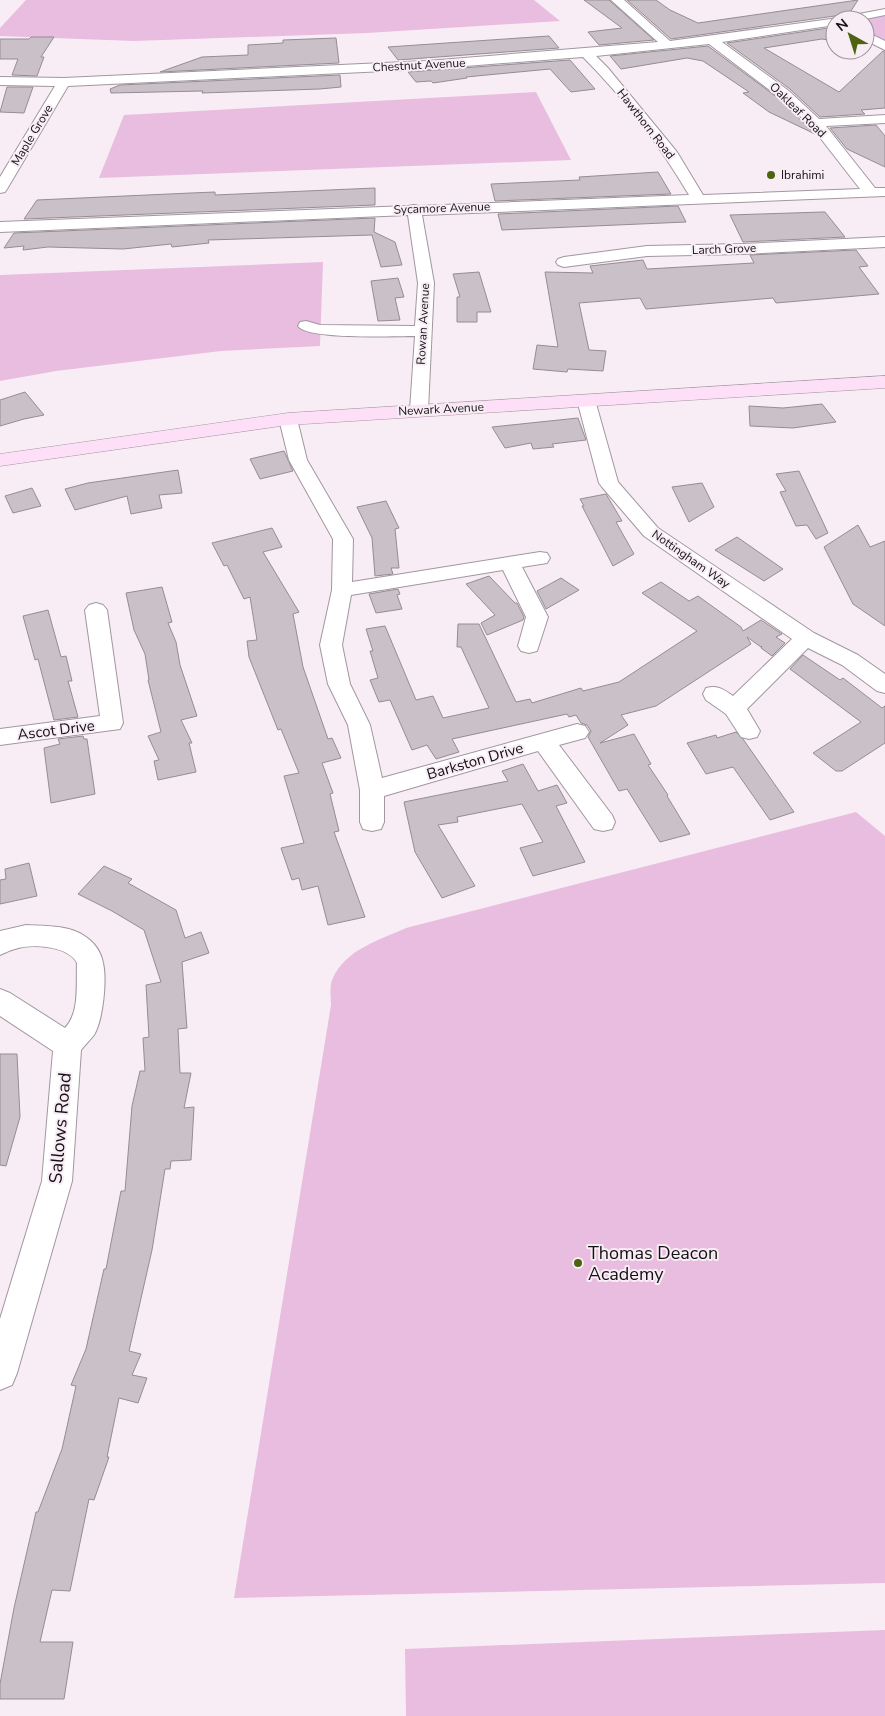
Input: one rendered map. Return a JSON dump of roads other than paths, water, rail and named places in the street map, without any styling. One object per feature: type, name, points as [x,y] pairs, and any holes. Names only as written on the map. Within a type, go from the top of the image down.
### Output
[{"type":"street","points":[[617,0],[667,44]]},
{"type":"street","name":"Chestnut Avenue","points":[[0,81],[64,82],[427,65],[586,53],[712,40],[825,23]]},
{"type":"street","name":"Oakleaf Road","points":[[712,40],[784,94],[816,123],[878,192]]},
{"type":"street","name":"Hawthorn Road","points":[[586,53],[604,70],[672,155],[699,200]]},
{"type":"street","name":"Maple Grove","points":[[0,189],[64,82]]},
{"type":"street","points":[[816,123],[885,119]]},
{"type":"street","name":"Sycamore Avenue","points":[[0,227],[878,192]]},
{"type":"street","name":"Rowan Avenue","points":[[414,209],[426,283],[419,410]]},
{"type":"street","name":"Larch Grove","points":[[563,263],[647,251],[752,249],[885,242]]},
{"type":"street","points":[[306,326],[319,330],[422,331]]},
{"type":"street","name":"Newark Avenue","points":[[0,460],[288,419],[885,382]]},
{"type":"street","name":"Nottingham Way","points":[[586,400],[609,483],[651,532],[806,638],[850,660],[885,685]]},
{"type":"street","points":[[288,419],[298,460],[343,539],[342,590],[331,646],[338,684],[359,725],[372,790],[372,822]]},
{"type":"street","points":[[342,590],[540,558]]},
{"type":"street","points":[[510,563],[537,617],[529,646]]},
{"type":"street","name":"Ascot Drive","points":[[0,737],[112,723],[96,610]]},
{"type":"street","points":[[734,708],[806,638]]},
{"type":"street","points":[[714,694],[734,708],[749,731]]},
{"type":"street","name":"Barkston Drive","points":[[372,790],[578,732]]},
{"type":"street","points":[[544,742],[603,822]]},
{"type":"street","points":[[0,944],[8,939],[26,936],[53,936],[73,942],[86,954],[90,963],[89,1009],[83,1028],[67,1045],[0,1001]]},
{"type":"street","name":"Sallows Road","points":[[0,1373],[57,1181],[67,1045]]},
{"type":"place","name":"Ibrahimi","points":[[771,175]]},
{"type":"place","name":"Thomas Deacon Academy","points":[[578,1263]]}]
